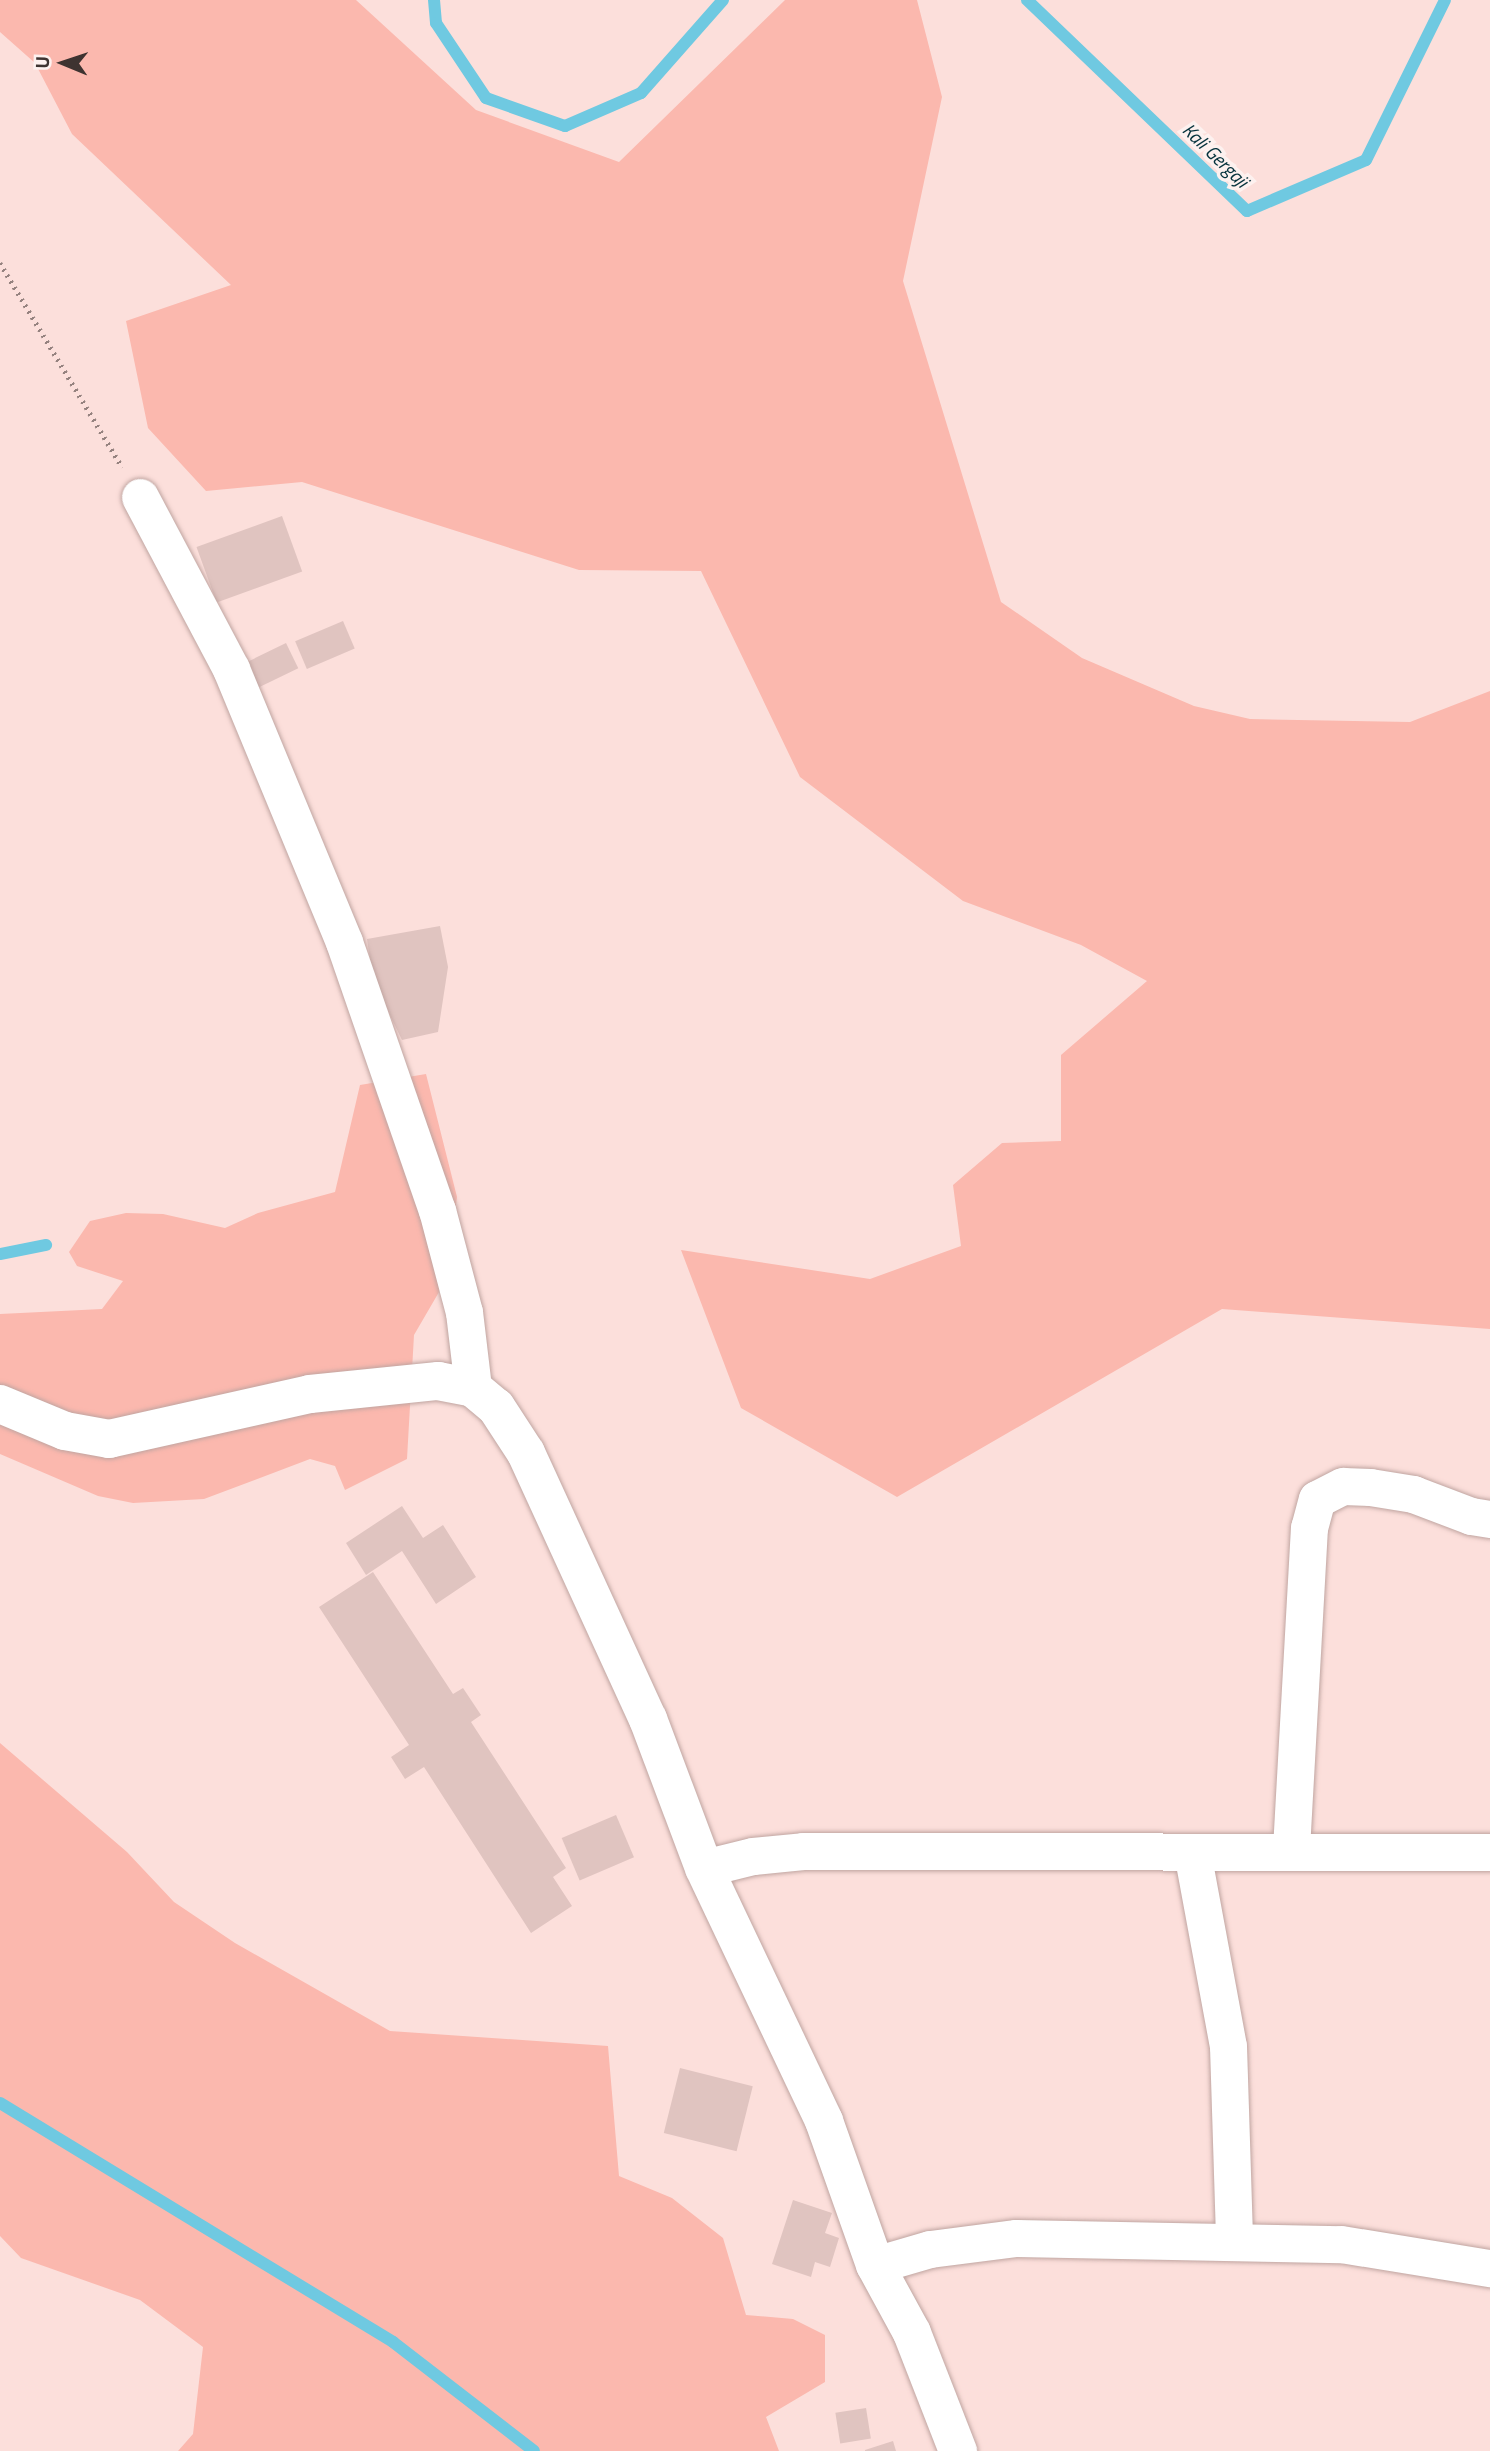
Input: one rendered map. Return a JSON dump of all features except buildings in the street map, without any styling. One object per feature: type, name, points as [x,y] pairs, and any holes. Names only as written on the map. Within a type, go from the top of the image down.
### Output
[{"type":"street","points":[[140,497],[231,669],[344,943],[437,1210],[464,1312],[473,1388]]},
{"type":"street","points":[[0,1404],[65,1431],[109,1439],[310,1394],[438,1381],[473,1388],[496,1406],[526,1453],[648,1719],[704,1868],[824,2121],[875,2265],[912,2333],[958,2451]]},
{"type":"street","points":[[1292,1849],[1308,1528],[1317,1499],[1343,1486],[1370,1487],[1413,1494],[1471,1516],[1490,1518]]},
{"type":"street","points":[[704,1868],[753,1856],[803,1852],[1192,1852],[1292,1849],[1490,1852]]},
{"type":"street","points":[[1192,1852],[1228,2046],[1234,2241]]},
{"type":"street","points":[[875,2265],[930,2249],[1016,2238],[1340,2244],[1490,2268]]},
{"type":"path","points":[[0,263],[140,497]]},
{"type":"shaded area","points":[[0,0],[356,0],[476,110],[619,162],[785,0],[917,0],[942,97],[903,281],[1001,602],[1082,658],[1194,706],[1250,719],[1410,722],[1490,691],[1490,1329],[1222,1309],[897,1497],[741,1408],[681,1250],[870,1279],[961,1246],[953,1185],[1002,1143],[1061,1141],[1061,1055],[1147,981],[1081,945],[963,901],[800,777],[701,571],[579,570],[302,482],[206,491],[148,428],[126,321],[231,285],[72,134],[35,63],[0,32]]},
{"type":"shaded area","points":[[426,1074],[457,1197],[446,1280],[414,1335],[407,1459],[345,1490],[335,1466],[310,1459],[204,1499],[133,1503],[98,1496],[0,1454],[0,1314],[102,1309],[123,1281],[77,1266],[69,1252],[90,1221],[126,1213],[163,1214],[225,1228],[258,1213],[335,1192],[360,1085]]},
{"type":"shaded area","points":[[0,1743],[127,1852],[174,1902],[235,1943],[390,2031],[608,2046],[619,2176],[672,2198],[723,2238],[746,2315],[793,2319],[825,2335],[825,2382],[766,2417],[779,2451],[178,2451],[193,2434],[203,2347],[140,2300],[21,2258],[0,2236]]},
{"type":"waterway","name":"Kali Gergaji","points":[[434,0],[436,23],[486,98],[565,126],[641,93],[723,0]]},
{"type":"waterway","name":"Kali Gergaji","points":[[1027,0],[1247,211],[1366,160],[1445,0]]},
{"type":"waterway","points":[[0,1254],[46,1245]]},
{"type":"waterway","points":[[0,2103],[393,2342],[534,2451]]}]
